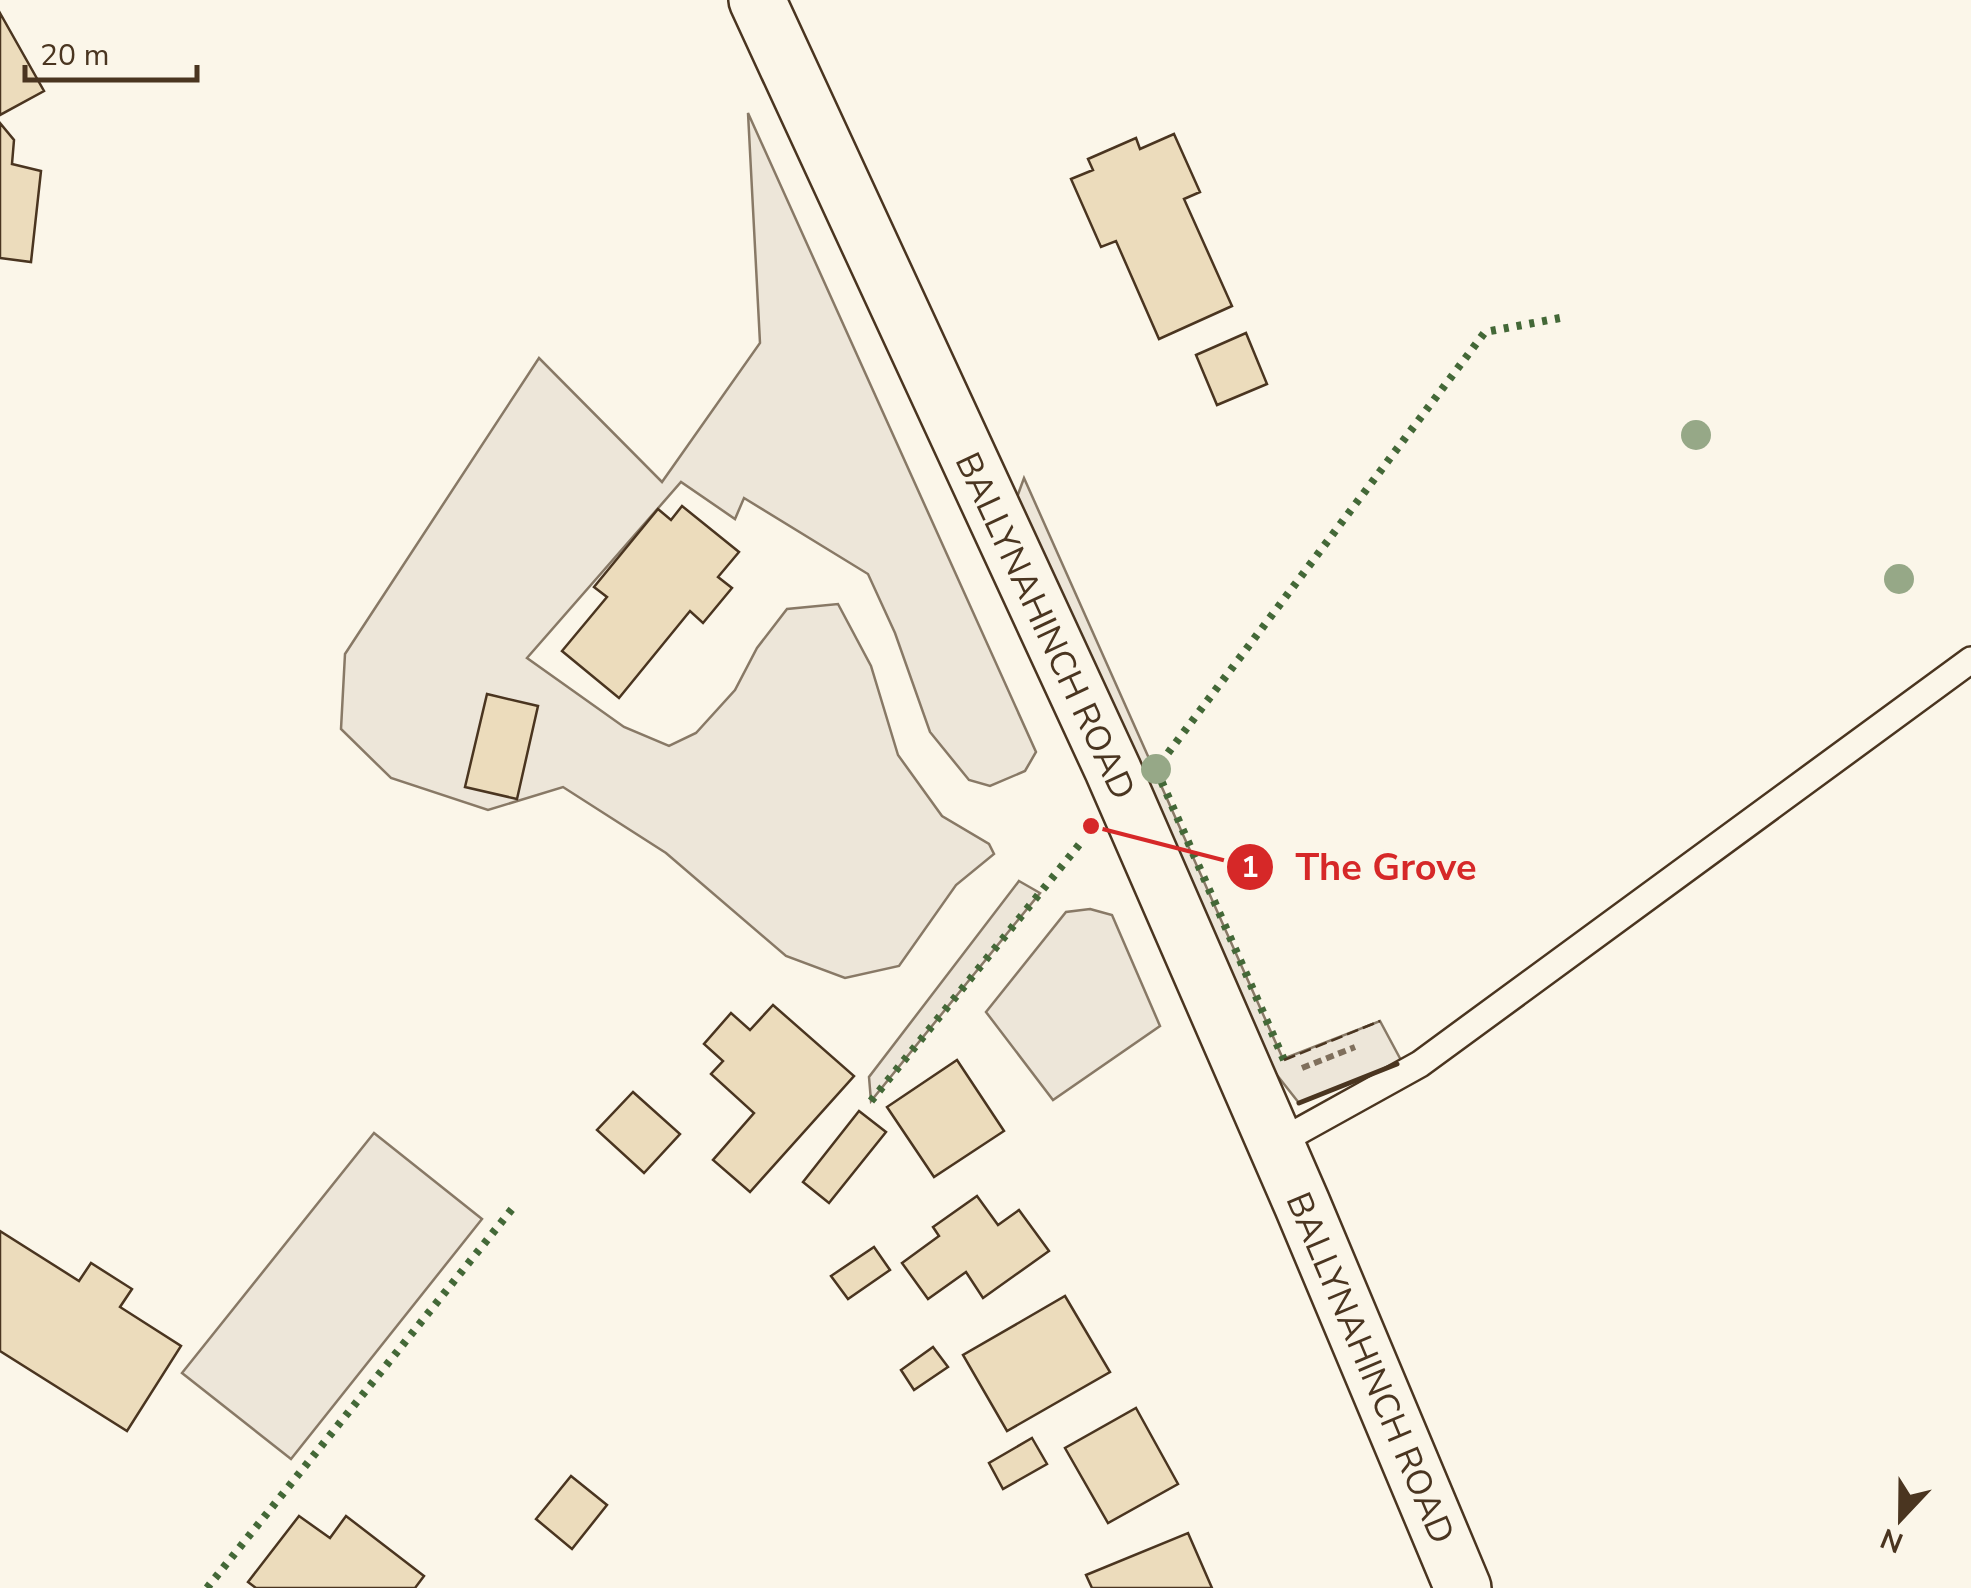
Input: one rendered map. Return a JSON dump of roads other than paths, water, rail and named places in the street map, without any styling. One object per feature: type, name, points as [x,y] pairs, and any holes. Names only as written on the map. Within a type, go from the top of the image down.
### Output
[{"type":"street","name":"BALLYNAHINCH ROAD","points":[[756,0],[1113,770],[1302,1204],[1462,1588]]},
{"type":"lane","points":[[1274,1145],[1420,1064],[1971,660]]},
{"type":"place","name":"The Grove","points":[[1091,826]]}]
